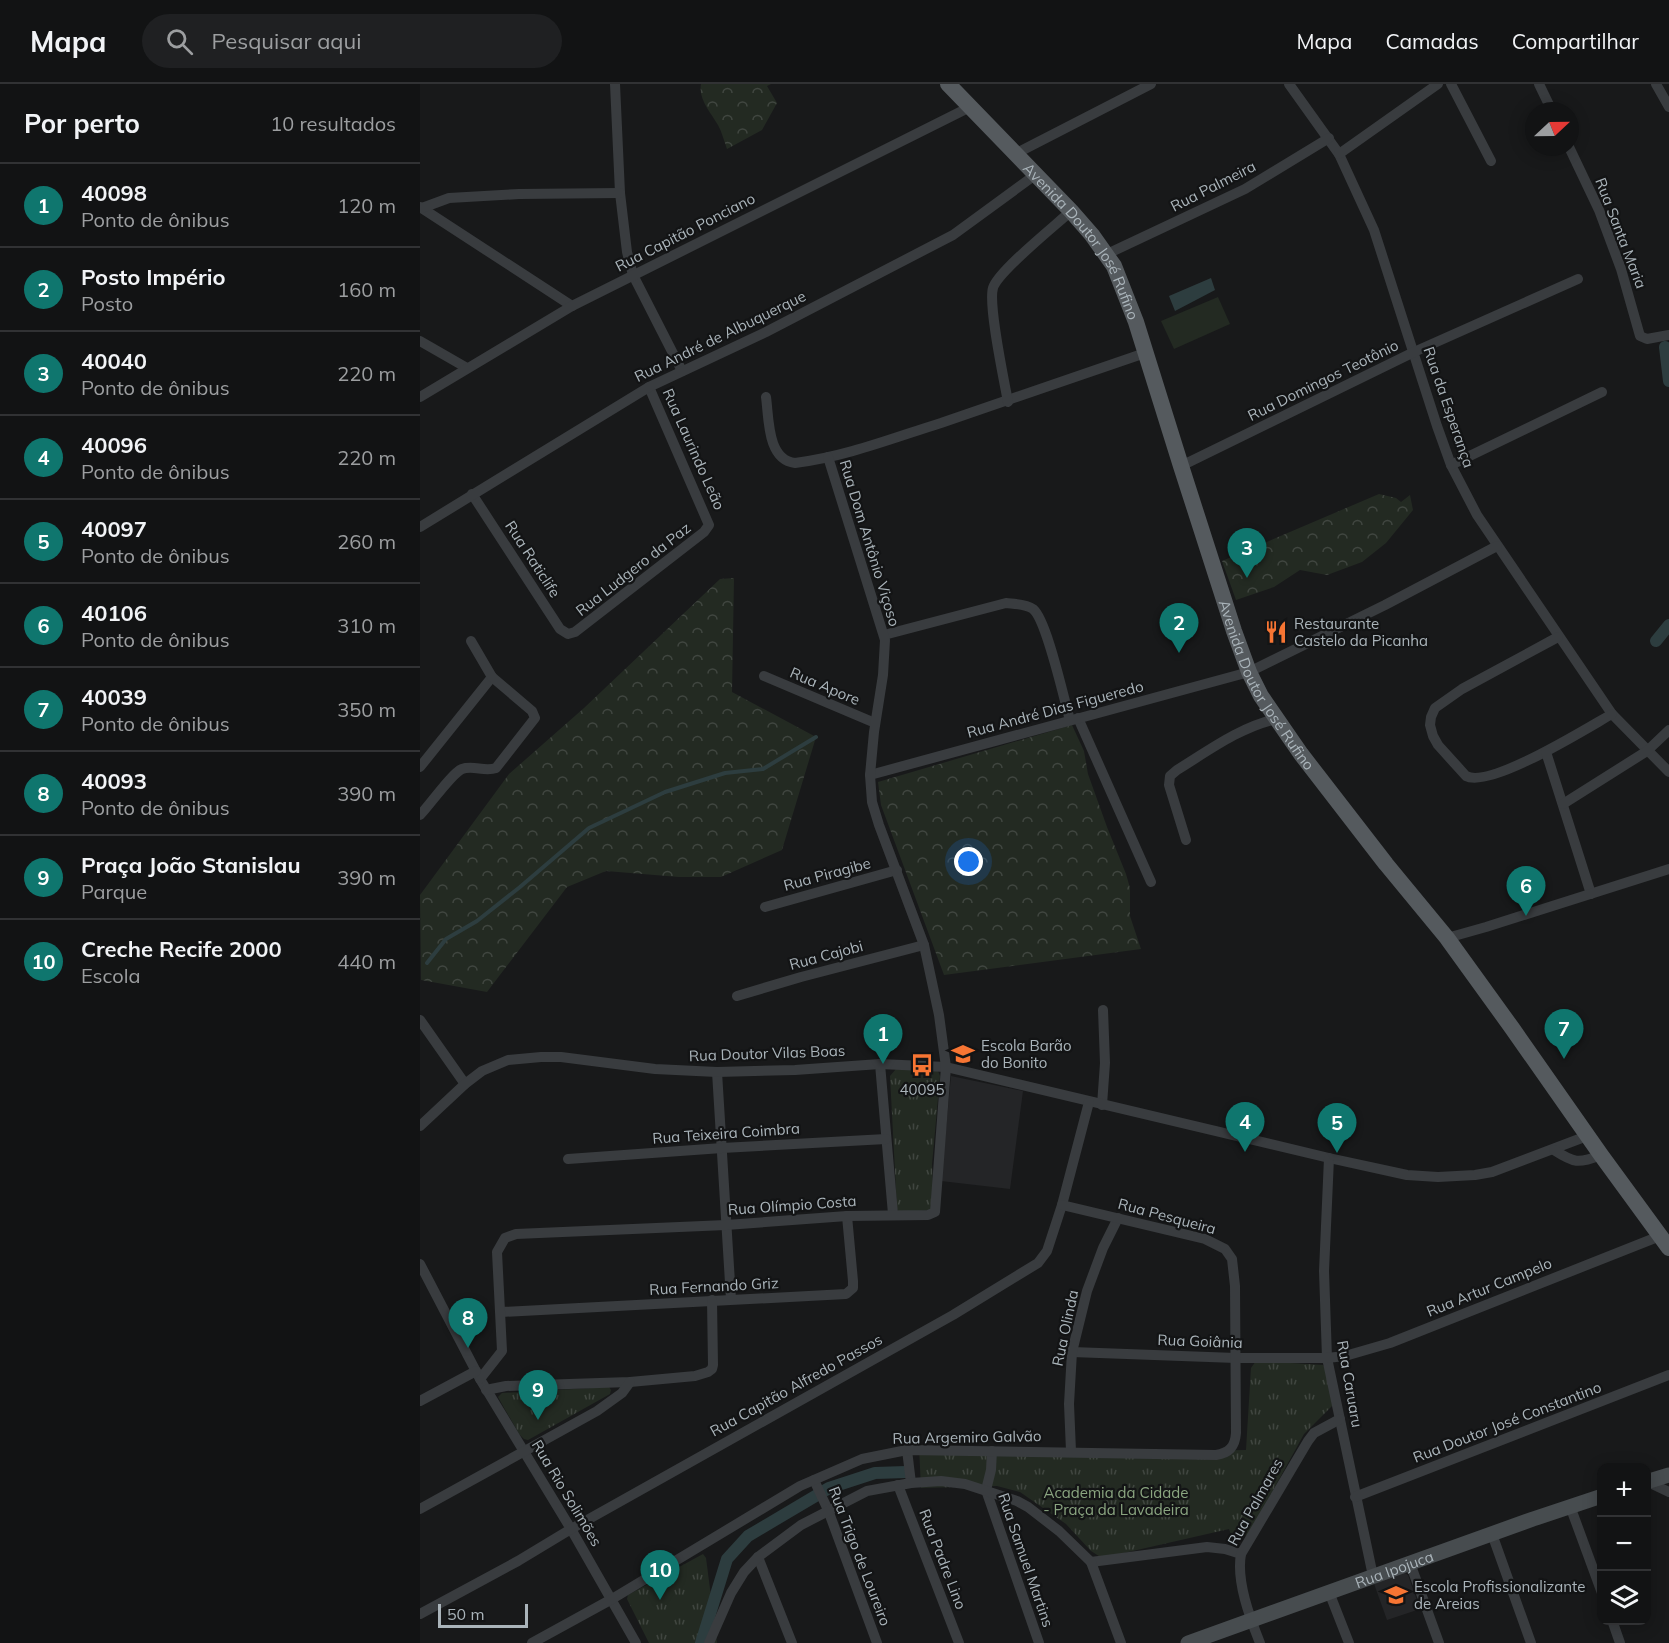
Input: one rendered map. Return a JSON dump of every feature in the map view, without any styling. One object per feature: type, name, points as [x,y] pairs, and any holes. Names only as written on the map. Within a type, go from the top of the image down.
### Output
[{"type":"main road","name":"Avenida Doutor José Rufino","points":[[948,84],[1071,212],[1107,254],[1129,299],[1249,672],[1261,696],[1386,864],[1446,938],[1600,1155],[1665,1242]]},
{"type":"main road","points":[[1651,1481],[1669,1475]]},
{"type":"main road","name":"Rua Ipojuca","points":[[1188,1643],[1597,1498]]},
{"type":"street","points":[[615,84],[620,193],[627,252],[633,275],[682,371]]},
{"type":"street","name":"Rua da Esperança","points":[[1289,84],[1339,154],[1374,230],[1451,465],[1477,515],[1612,714],[1669,772]]},
{"type":"street","points":[[1339,154],[1438,84]]},
{"type":"street","points":[[1451,84],[1491,161]]},
{"type":"street","points":[[1539,84],[1548,102]]},
{"type":"street","points":[[1656,84],[1669,106]]},
{"type":"street","points":[[1015,154],[1147,85]]},
{"type":"street","name":"Rua Capitão Ponciano","points":[[420,397],[572,306],[970,107]]},
{"type":"street","name":"Rua Palmeira","points":[[1107,254],[1245,189],[1329,138]]},
{"type":"street","name":"Rua Santa Maria","points":[[1573,156],[1599,210],[1621,269],[1642,338],[1669,335]]},
{"type":"street","name":"Rua André de Albuquerque","points":[[420,526],[649,387],[766,332],[953,235],[1035,175]]},
{"type":"street","points":[[421,207],[449,198],[519,194],[620,193]]},
{"type":"street","points":[[421,207],[572,306]]},
{"type":"street","points":[[1008,402],[994,313],[993,289],[998,279],[1025,252],[1071,212]]},
{"type":"street","name":"Rua Domingos Teotônio","points":[[1181,466],[1414,352],[1578,279]]},
{"type":"street","points":[[420,341],[467,368]]},
{"type":"street","name":"Rua Dom Antônio Viçoso","points":[[946,1067],[939,1015],[924,945],[872,802],[870,775],[883,675],[884,635],[828,457],[1008,402],[1145,354]]},
{"type":"street","name":"Rua Laurindo Leão","points":[[649,387],[710,525]]},
{"type":"street","points":[[1451,465],[1602,392]]},
{"type":"street","points":[[766,397],[774,445],[782,459],[795,463],[828,457]]},
{"type":"street","name":"Rua Raticlife","points":[[472,494],[560,629],[572,634]]},
{"type":"street","name":"Rua Ludgero da Paz","points":[[572,634],[710,525]]},
{"type":"street","name":"Rua André Dias Figueredo","points":[[870,775],[1249,672],[1386,605],[1497,546]]},
{"type":"street","points":[[884,635],[1006,603],[1021,604],[1032,608],[1043,625],[1074,719],[1151,882]]},
{"type":"street","points":[[1558,637],[1441,702],[1431,717],[1430,724],[1438,746],[1458,768],[1471,778],[1489,777],[1546,752],[1612,714]]},
{"type":"street","points":[[420,815],[459,771],[468,768],[490,770],[496,768],[534,722],[535,715],[532,711],[492,677],[471,640]]},
{"type":"street","name":"Rua Apore","points":[[764,676],[875,723]]},
{"type":"street","points":[[420,766],[492,677]]},
{"type":"street","points":[[1186,840],[1169,785],[1170,776],[1231,738],[1276,719]]},
{"type":"street","points":[[1563,804],[1647,751],[1669,730]]},
{"type":"street","points":[[1546,752],[1591,894]]},
{"type":"street","points":[[1446,938],[1669,869]]},
{"type":"street","name":"Rua Piragibe","points":[[765,906],[897,870]]},
{"type":"street","name":"Rua Cajobi","points":[[737,996],[801,976],[924,945]]},
{"type":"street","points":[[1102,1105],[1105,1063],[1103,1010]]},
{"type":"street","points":[[420,1020],[465,1084]]},
{"type":"street","name":"Rua Doutor Vilas Boas","points":[[420,1126],[465,1084],[495,1064],[508,1060],[561,1057],[656,1069],[717,1072],[795,1070],[880,1064],[946,1067],[1329,1158],[1407,1174],[1456,1177],[1492,1172],[1587,1136]]},
{"type":"street","points":[[880,1064],[893,1214]]},
{"type":"street","name":"Rua Olímpio Costa","points":[[501,1312],[496,1260],[500,1246],[505,1239],[516,1234],[726,1225],[847,1216],[928,1215],[935,1212],[946,1067]]},
{"type":"street","points":[[717,1072],[730,1299]]},
{"type":"street","name":"Rua Capitão Alfredo Passos","points":[[420,1614],[518,1562],[571,1529],[953,1315],[1038,1263],[1047,1251],[1062,1204],[1089,1102]]},
{"type":"street","name":"Rua Teixeira Coimbra","points":[[568,1159],[886,1139]]},
{"type":"street","points":[[1554,1150],[1574,1161],[1582,1162],[1600,1155]]},
{"type":"street","name":"Rua Caruaru","points":[[1329,1158],[1324,1271],[1328,1358],[1373,1576]]},
{"type":"street","name":"Rua Pesqueira","points":[[1062,1204],[1205,1239],[1225,1249],[1232,1259],[1236,1358],[1235,1441],[1228,1451],[1216,1455]]},
{"type":"street","name":"Rua Fernando Griz","points":[[501,1312],[840,1295],[851,1290],[853,1281],[847,1216]]},
{"type":"street","name":"Rua Olinda","points":[[1071,1451],[1069,1404],[1072,1352],[1087,1291],[1103,1248],[1118,1218]]},
{"type":"street","name":"Rua Artur Campelo","points":[[1328,1358],[1345,1356],[1390,1343],[1665,1242]]},
{"type":"street","name":"Rua Rio Solimões","points":[[420,1264],[486,1390],[571,1529],[636,1643]]},
{"type":"street","points":[[486,1390],[506,1386],[630,1382],[695,1376],[708,1372],[713,1365],[712,1300]]},
{"type":"street","points":[[420,1401],[478,1375],[502,1351],[501,1312]]},
{"type":"street","name":"Rua Goiânia","points":[[1072,1352],[1236,1358],[1328,1358]]},
{"type":"street","name":"Rua Doutor José Constantino","points":[[1355,1497],[1669,1375]]},
{"type":"street","points":[[420,1509],[597,1411],[622,1393],[630,1382]]},
{"type":"street","name":"Rua Palmares","points":[[1260,1643],[1251,1620],[1240,1573],[1241,1554],[1308,1441],[1314,1433],[1340,1419]]},
{"type":"street","name":"Rua Argemiro Galvão","points":[[532,1643],[612,1599],[774,1501],[862,1459],[897,1450],[1216,1455]]},
{"type":"street","points":[[907,1450],[911,1483]]},
{"type":"street","name":"Rua Samuel Martins","points":[[992,1451],[991,1470],[986,1490],[1039,1643]]},
{"type":"street","name":"Rua Trigo de Loureiro","points":[[815,1481],[877,1643]]},
{"type":"street","points":[[712,1641],[731,1593],[744,1572],[758,1557],[801,1524],[827,1508],[867,1491],[911,1483],[941,1481],[986,1490],[1028,1507],[1059,1531],[1091,1562],[1121,1643]]},
{"type":"street","points":[[1651,1484],[1669,1492]]},
{"type":"street","name":"Rua Padre Lino","points":[[898,1485],[959,1643]]},
{"type":"street","points":[[1570,1506],[1597,1579]]},
{"type":"street","points":[[1492,1534],[1531,1643]]},
{"type":"street","points":[[1091,1562],[1207,1547],[1241,1554]]},
{"type":"street","points":[[758,1557],[792,1643]]},
{"type":"street","points":[[1410,1563],[1439,1643]]},
{"type":"street","points":[[1329,1592],[1349,1643]]},
{"type":"street","points":[[1614,1625],[1620,1643]]},
{"type":"shaded area","points":[[1211,278],[1215,290],[1175,311],[1169,296]]},
{"type":"shaded area","points":[[951,1076],[1023,1091],[1010,1189],[941,1181]]},
{"type":"shaded area","name":"Escola Profissionalizante de Areias","points":[[1402,1571],[1408,1575],[1420,1609],[1387,1620],[1373,1581]]},
{"type":"green space","points":[[701,84],[771,84],[767,86],[777,103],[762,130],[727,149],[719,128],[701,95]]},
{"type":"green space","points":[[1218,297],[1230,324],[1174,349],[1161,321]]},
{"type":"green space","points":[[1379,494],[1396,498],[1401,502],[1410,495],[1413,510],[1386,543],[1362,562],[1327,575],[1300,570],[1274,587],[1236,600],[1222,561]]},
{"type":"green space","points":[[734,578],[732,692],[816,737],[782,850],[721,877],[679,877],[606,871],[567,887],[487,992],[421,980],[420,895],[509,774],[584,708],[720,579]]},
{"type":"green space","points":[[1072,725],[1084,751],[1088,774],[1126,874],[1130,888],[1130,916],[1141,949],[944,975],[881,805],[878,782]]},
{"type":"green space","points":[[896,1069],[938,1071],[940,1076],[932,1164],[934,1210],[899,1212],[897,1209],[890,1076]]},
{"type":"green space","name":"Academia da Cidade - Praça da Lavadeira","points":[[1256,1361],[1323,1365],[1327,1371],[1335,1403],[1304,1434],[1250,1532],[1240,1540],[1233,1540],[1229,1529],[1102,1558],[1091,1551],[1066,1524],[1020,1492],[997,1486],[921,1488],[919,1446],[1246,1450],[1251,1368]]},
{"type":"green space","points":[[609,1387],[610,1394],[528,1440],[519,1434],[498,1397],[502,1393]]},
{"type":"green space","points":[[703,1554],[706,1558],[717,1643],[649,1643],[627,1599],[628,1595]]},
{"type":"waterway","points":[[1665,347],[1669,381]]},
{"type":"waterway","points":[[1656,641],[1669,625]]},
{"type":"waterway","points":[[427,963],[446,939],[477,921],[589,828],[665,792],[725,773],[763,769],[816,737]]},
{"type":"waterway","points":[[701,1643],[727,1559],[748,1536],[829,1488],[875,1473],[906,1472]]},
{"type":"place","name":"40040","points":[[1247,578]]},
{"type":"place","name":"Restaurante Castelo da Picanha","points":[[1276,632]]},
{"type":"place","name":"Posto Império","points":[[1179,653]]},
{"type":"place","name":"40106","points":[[1526,916]]},
{"type":"place","name":"Escola Barão do Bonito","points":[[963,1054]]},
{"type":"place","name":"40039","points":[[1564,1059]]},
{"type":"place","name":"40098","points":[[883,1064]]},
{"type":"place","name":"40095","points":[[922,1065]]},
{"type":"place","name":"40096","points":[[1245,1152]]},
{"type":"place","name":"40097","points":[[1337,1153]]},
{"type":"place","name":"40093","points":[[468,1348]]},
{"type":"place","name":"Praça João Stanislau","points":[[538,1420]]},
{"type":"place","name":"Escola Profissionalizante de Areias","points":[[1396,1595]]},
{"type":"place","name":"Creche Recife 2000","points":[[660,1600]]}]
